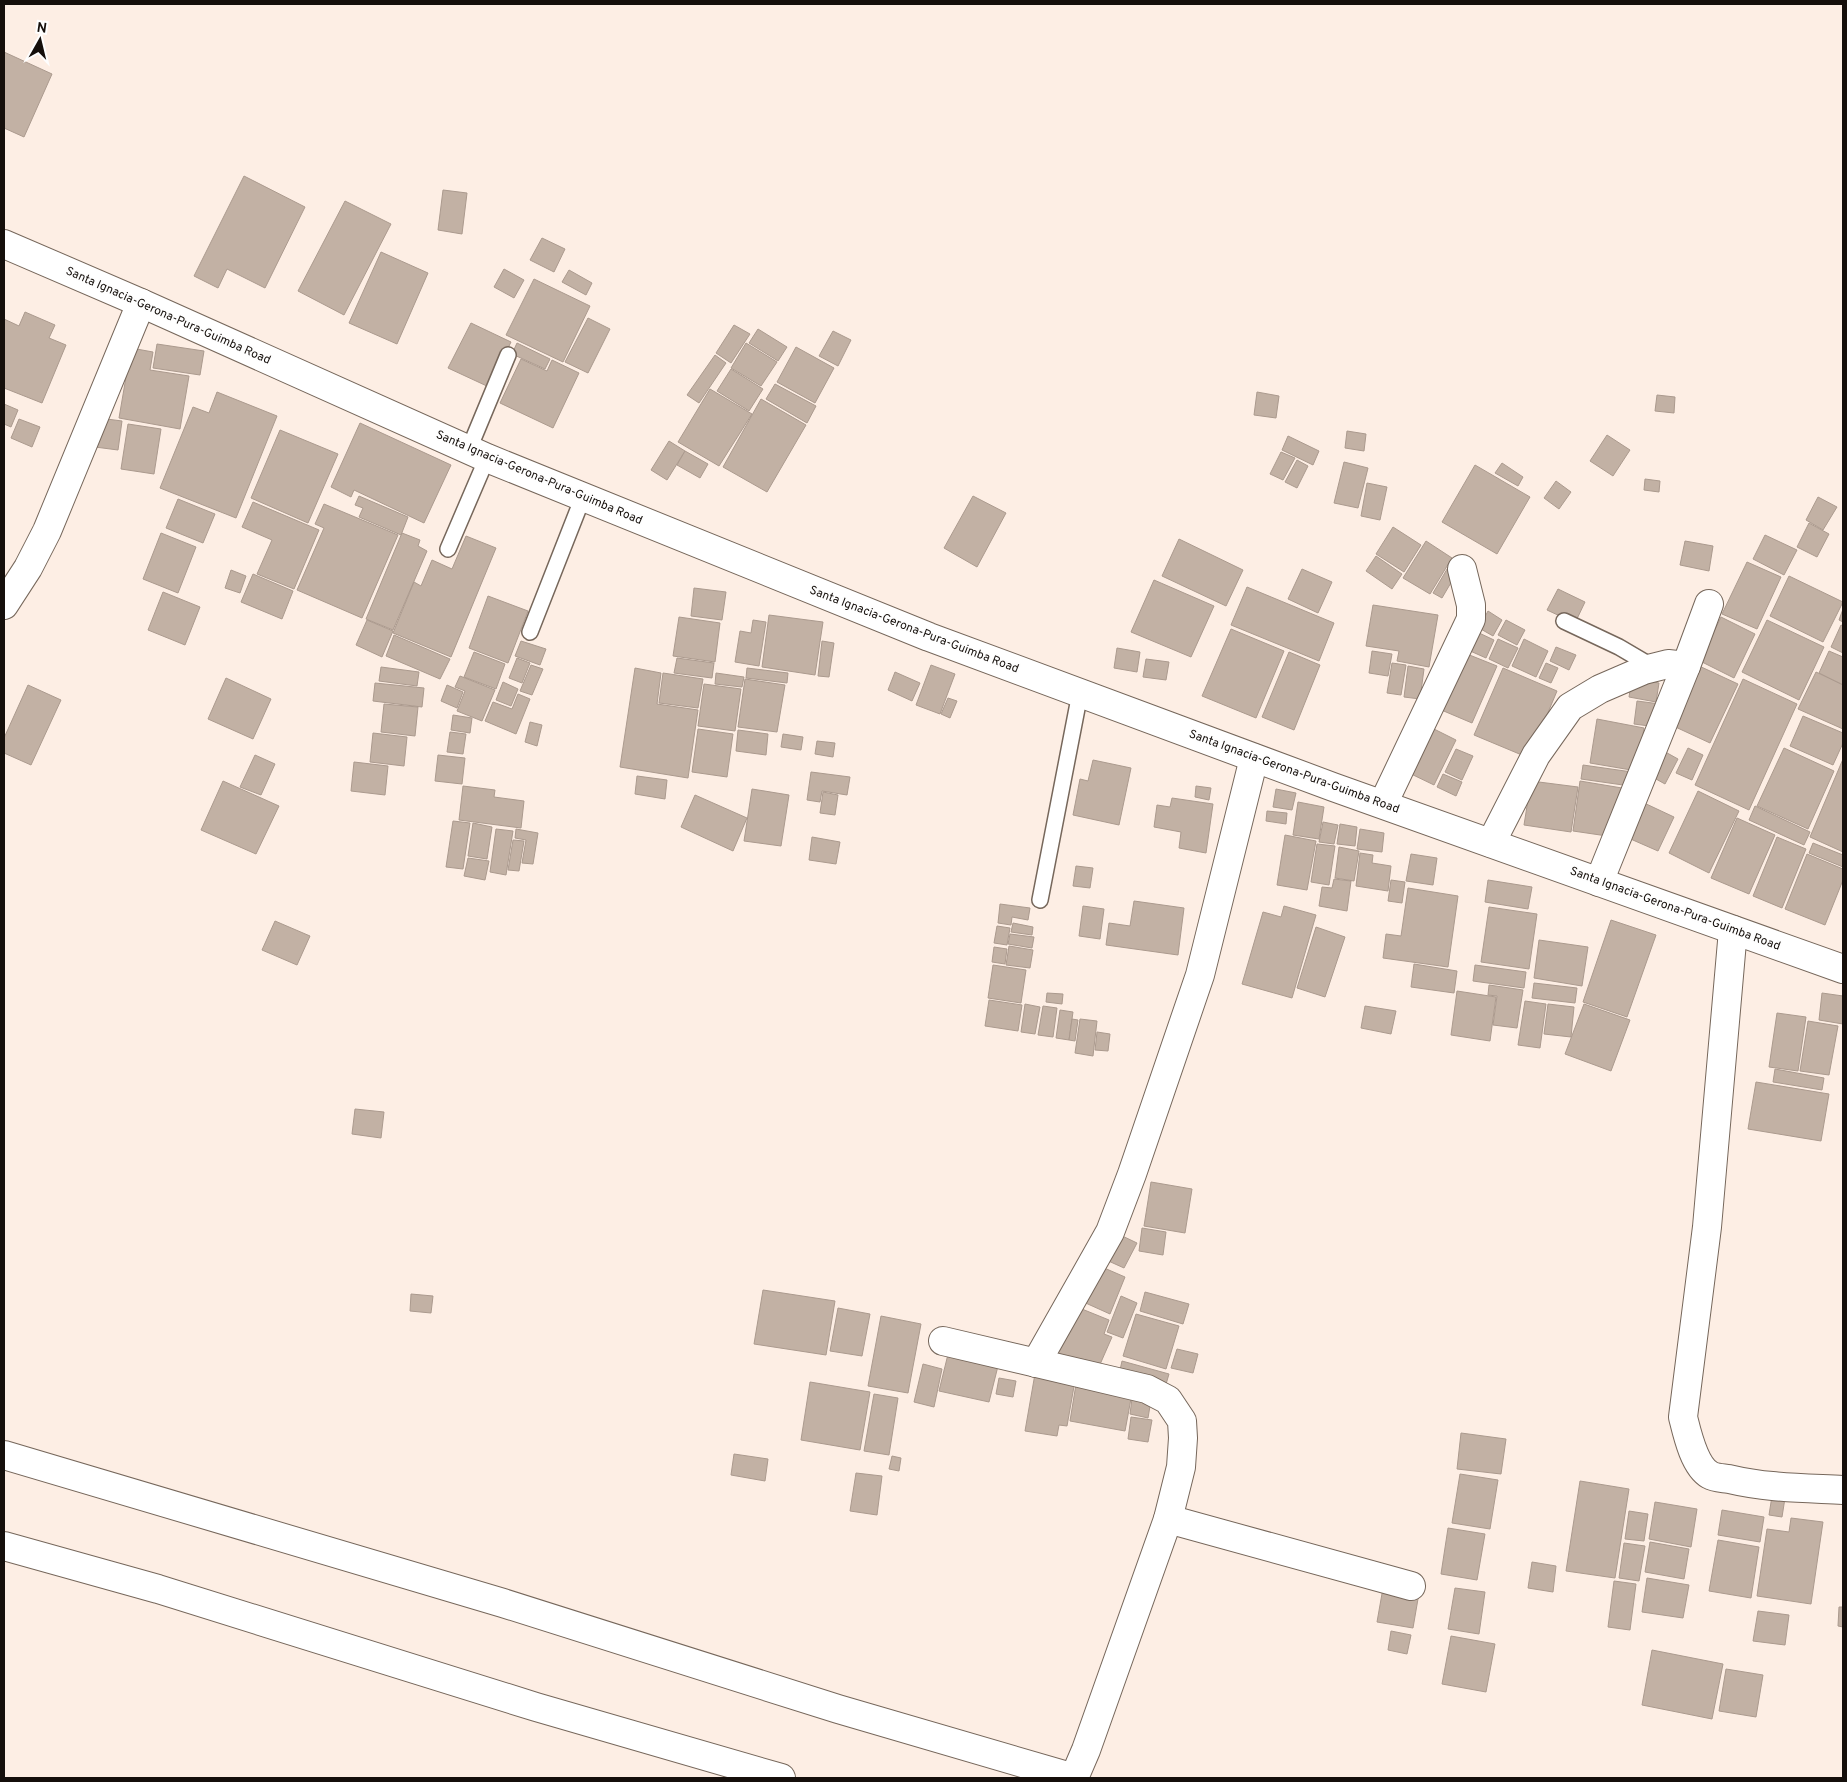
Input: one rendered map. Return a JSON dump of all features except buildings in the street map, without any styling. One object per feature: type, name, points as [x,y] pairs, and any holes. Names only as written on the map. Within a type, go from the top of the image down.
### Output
[{"type":"street","name":"Santa Ignacia-Gerona-Pura-Guimba Road","points":[[4,244],[141,303],[478,454],[928,637],[1254,758],[1843,969]]},
{"type":"street","points":[[4,605],[28,568],[47,531],[141,303]]},
{"type":"street","points":[[1383,804],[1470,619],[1471,605],[1462,568]]},
{"type":"street","points":[[1599,882],[1709,604]]},
{"type":"street","points":[[1491,843],[1536,755],[1570,707],[1600,689],[1653,667],[1668,664],[1686,666]]},
{"type":"street","points":[[1036,1363],[1110,1232],[1132,1174],[1200,975],[1254,758]]},
{"type":"street","points":[[1733,930],[1707,1227],[1683,1417],[1690,1443],[1700,1465],[1710,1475],[1738,1482],[1773,1486],[1843,1490]]},
{"type":"street","points":[[4,1455],[503,1603],[838,1709],[1074,1778],[1086,1750],[1168,1519],[1181,1467],[1182,1421],[1168,1400],[1147,1389],[943,1341]]},
{"type":"street","points":[[1168,1519],[1411,1586]]},
{"type":"street","points":[[4,1546],[158,1589],[536,1707],[782,1778]]},
{"type":"lane","points":[[448,549],[508,355]]},
{"type":"lane","points":[[530,632],[583,497]]},
{"type":"lane","points":[[1564,622],[1619,647],[1653,667]]},
{"type":"lane","points":[[1040,900],[1080,693]]}]
